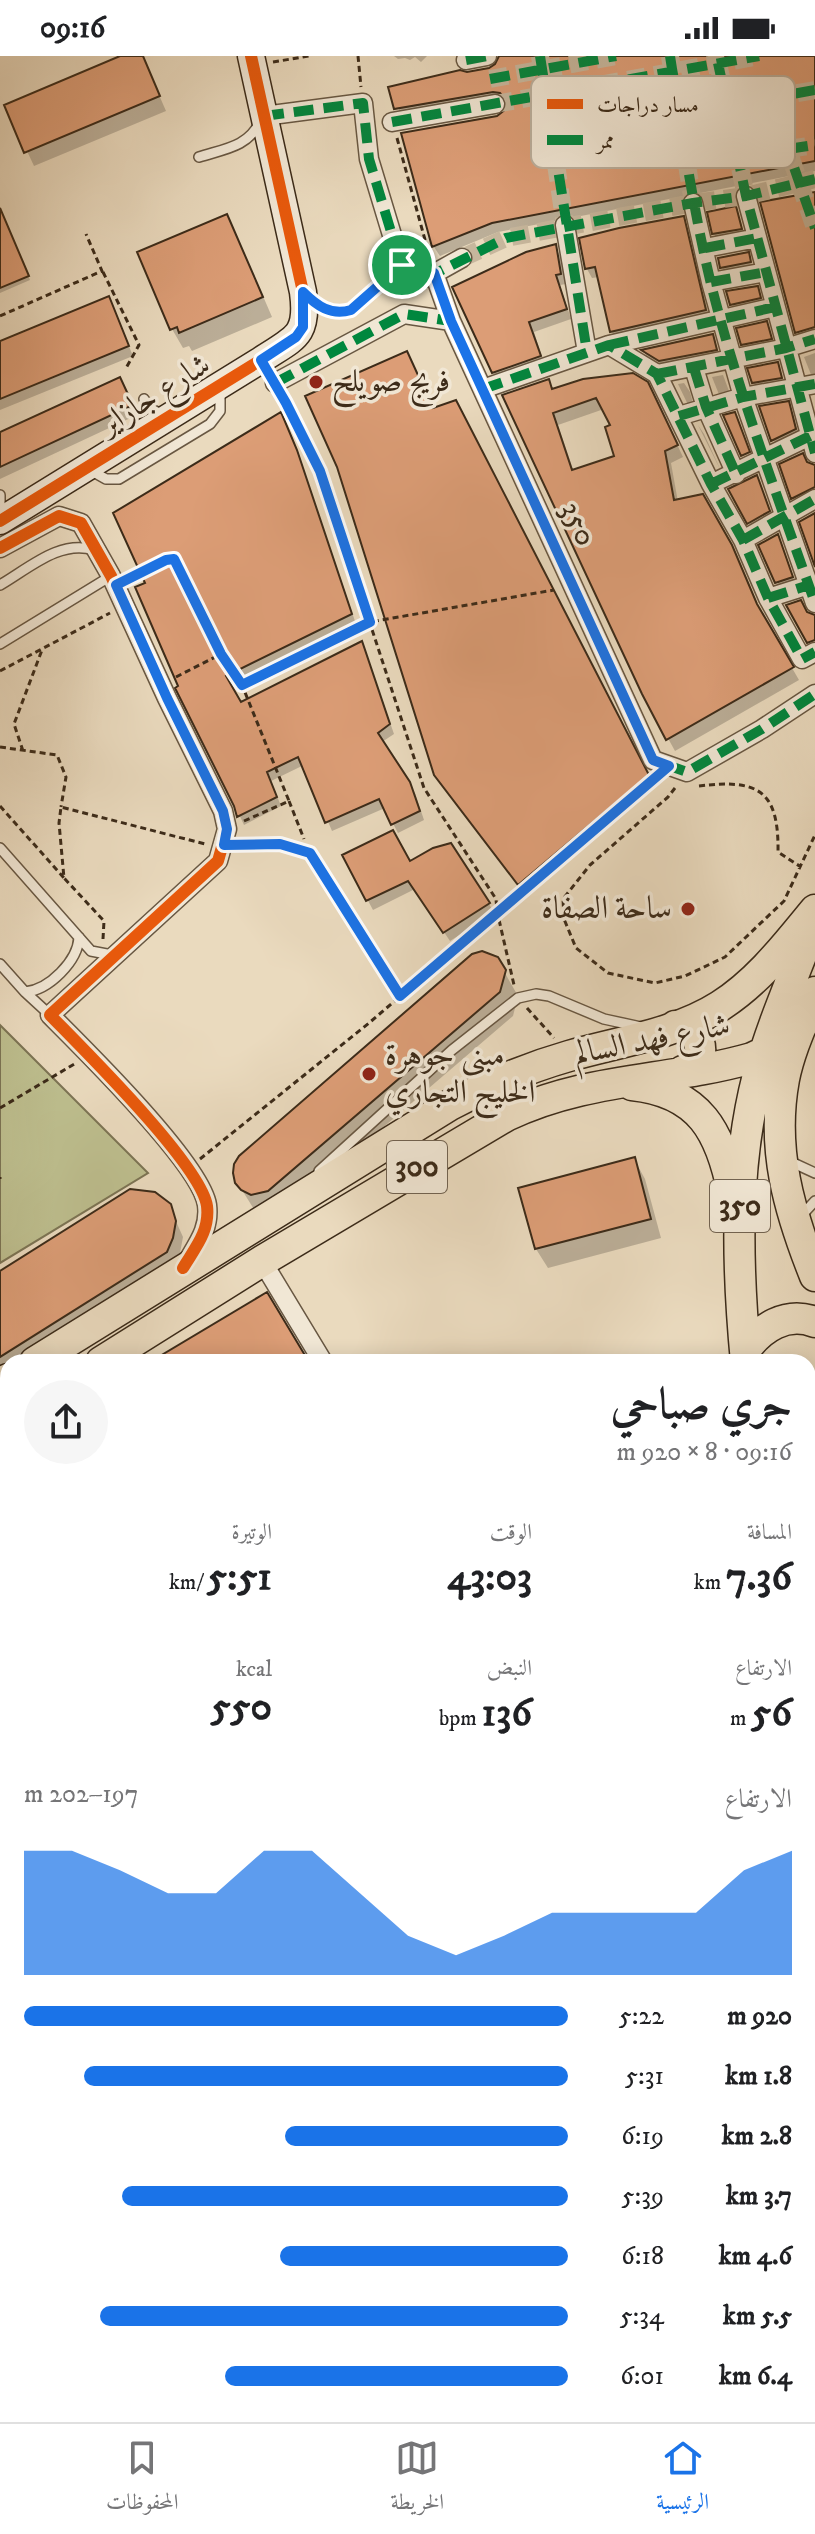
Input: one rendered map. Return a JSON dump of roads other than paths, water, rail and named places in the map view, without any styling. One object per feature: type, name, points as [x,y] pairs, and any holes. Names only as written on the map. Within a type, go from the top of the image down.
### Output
[{"type":"main road","name":"شارع فهد السالم","points":[[48,1354],[450,1105],[490,1084],[542,1064],[670,1028],[718,1007],[750,984],[767,967],[815,910]]},
{"type":"main road","name":"350","points":[[746,1354],[739,1226],[749,1117],[765,1052],[815,920]]},
{"type":"main road","points":[[801,1027],[815,992]]},
{"type":"main road","points":[[670,1028],[682,1026],[694,1033],[700,1045],[699,1058],[683,1071]]},
{"type":"main road","name":"شارع فهد السالم","points":[[114,1354],[262,1261],[506,1116],[554,1096],[606,1083],[736,1063],[765,1052],[801,1027]]},
{"type":"main road","name":"350","points":[[801,1027],[785,1075],[780,1109],[782,1157],[794,1224],[815,1276]]},
{"type":"main road","points":[[606,1083],[651,1088],[672,1095],[697,1110],[720,1145],[739,1226]]},
{"type":"main road","points":[[747,1354],[756,1335],[771,1324],[789,1319],[815,1322]]},
{"type":"street","points":[[466,60],[487,56]]},
{"type":"street","name":"شارع جازاير","points":[[0,519],[296,337],[303,327],[303,292],[252,61]]},
{"type":"street","points":[[264,116],[363,103],[369,159],[405,278],[428,277],[462,258]]},
{"type":"street","points":[[392,122],[495,104]]},
{"type":"street","points":[[711,484],[764,458],[812,445],[806,386],[786,348],[746,196]]},
{"type":"street","points":[[693,203],[743,397],[812,594],[768,598]]},
{"type":"street","points":[[565,225],[587,352]]},
{"type":"street","points":[[705,248],[757,238]]},
{"type":"street","points":[[711,282],[766,272]]},
{"type":"street","name":"350","points":[[434,273],[451,321],[653,760],[687,772],[815,694]]},
{"type":"street","points":[[483,389],[609,345],[775,307]]},
{"type":"street","points":[[275,383],[404,314],[451,321]]},
{"type":"street","points":[[657,374],[786,348],[815,339]]},
{"type":"street","points":[[609,345],[657,374],[711,484],[743,540],[768,598],[802,659],[815,652]]},
{"type":"street","points":[[694,368],[706,407],[736,474]]},
{"type":"street","points":[[679,416],[743,397],[806,386]]},
{"type":"street","points":[[48,491],[59,516]]},
{"type":"street","points":[[743,540],[815,499]]},
{"type":"street","points":[[0,548],[59,516],[81,523],[114,580],[223,811],[224,841],[218,861],[107,955],[50,1015],[189,1168],[202,1190],[207,1206],[206,1230],[183,1268]]},
{"type":"street","points":[[262,1261],[318,1354]]},
{"type":"lane","points":[[199,157],[245,142],[264,116]]},
{"type":"lane","points":[[303,292],[314,304],[327,311],[343,313],[351,310],[402,265]]},
{"type":"lane","points":[[86,468],[112,480],[149,461],[215,420],[220,411],[220,385]]},
{"type":"lane","points":[[144,399],[158,414],[180,410]]},
{"type":"lane","points":[[0,495],[0,519]]},
{"type":"lane","points":[[0,585],[61,549],[74,546],[98,551]]},
{"type":"lane","points":[[0,644],[114,580]]},
{"type":"lane","points":[[224,841],[280,844],[310,853],[381,963]]},
{"type":"lane","points":[[0,848],[91,951],[107,955]]},
{"type":"lane","points":[[25,992],[43,987],[74,957],[79,937]]},
{"type":"lane","points":[[0,964],[50,1015]]},
{"type":"lane","points":[[272,1214],[452,1050],[518,998],[536,994],[604,1019],[633,1026],[670,1028]]},
{"type":"lane","points":[[782,1157],[815,1173]]},
{"type":"lane","points":[[794,1224],[815,1201]]},
{"type":"tunnel","points":[[540,56],[543,76]]},
{"type":"tunnel","points":[[490,79],[616,56]]},
{"type":"tunnel","points":[[670,56],[673,76]]},
{"type":"tunnel","points":[[649,76],[759,56]]},
{"type":"tunnel","points":[[718,63],[721,76]]},
{"type":"tunnel","points":[[795,94],[815,90]]},
{"type":"tunnel","points":[[495,104],[531,97]]},
{"type":"tunnel","points":[[795,148],[815,145]]},
{"type":"tunnel","points":[[557,168],[565,225]]},
{"type":"tunnel","points":[[688,168],[693,203]]},
{"type":"tunnel","points":[[740,168],[746,196]]},
{"type":"tunnel","points":[[794,168],[815,228]]},
{"type":"tunnel","points":[[462,258],[506,238],[746,196],[815,179]]},
{"type":"place","name":"فريج صويلح","points":[[316,382]]},
{"type":"place","name":"ساحة الصفاة","points":[[688,909]]},
{"type":"place","name":"مبنى جوهرة الخليج التجاري","points":[[369,1074]]}]
